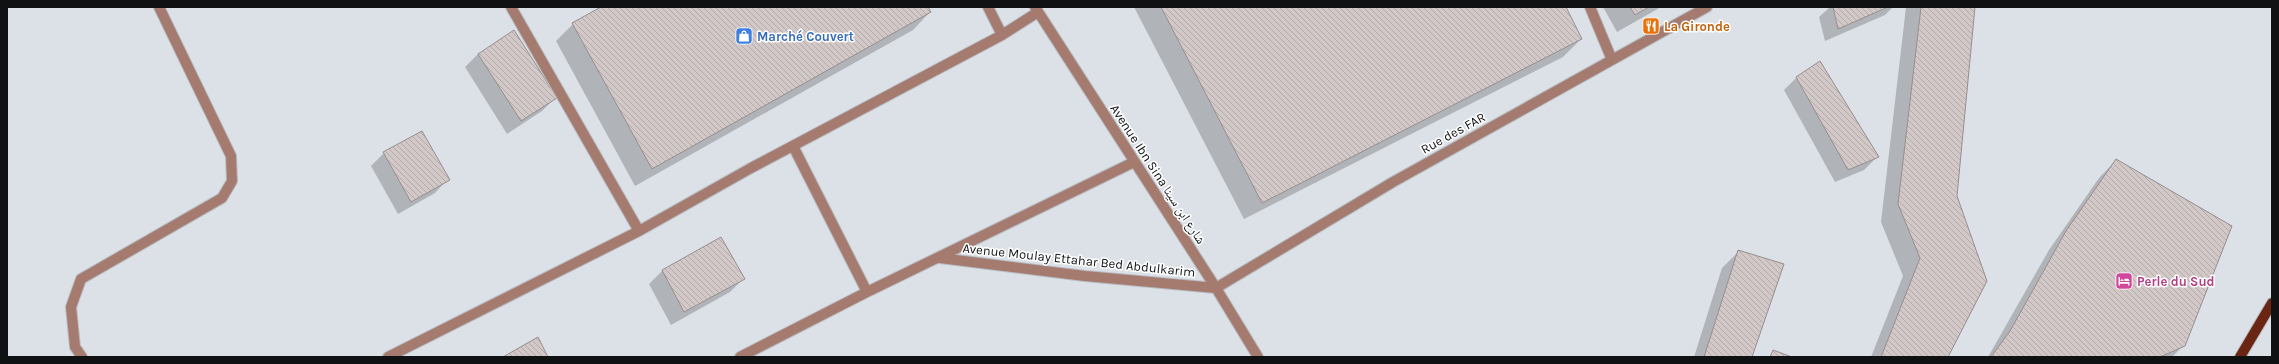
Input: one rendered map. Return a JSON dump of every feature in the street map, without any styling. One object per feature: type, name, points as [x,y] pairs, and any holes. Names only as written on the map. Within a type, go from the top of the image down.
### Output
[{"type":"main road","points":[[2240,357],[2272,303]]},
{"type":"street","points":[[82,357],[75,347],[71,307],[81,279],[222,198],[232,181],[231,156],[160,7]]},
{"type":"street","points":[[511,7],[639,231]]},
{"type":"street","points":[[988,7],[1002,35]]},
{"type":"street","points":[[1590,7],[1612,60]]},
{"type":"street","name":"Rue des FAR","points":[[1216,288],[1393,182],[1707,7]]},
{"type":"street","points":[[388,357],[639,231],[793,146],[1002,35],[1036,9]]},
{"type":"street","name":"Avenue Ibn Sina شارع ابن سينا","points":[[1036,9],[1216,288],[1258,357]]},
{"type":"street","points":[[793,146],[867,292]]},
{"type":"street","name":"Avenue Moulay Ettahar Bed Abdulkarim","points":[[740,357],[867,292],[940,258],[1134,162]]},
{"type":"street","name":"Avenue Moulay Ettahar Bed Abdulkarim","points":[[940,258],[1085,276],[1216,288]]},
{"type":"building","points":[[601,7],[928,7],[931,12],[652,169],[572,23]]},
{"type":"building","points":[[1161,7],[1566,7],[1582,39],[1262,203]]},
{"type":"building","points":[[1630,7],[1649,7],[1635,15]]},
{"type":"building","points":[[1833,7],[1888,7],[1838,29]]},
{"type":"building","points":[[1921,7],[1975,7],[1957,196],[1987,281],[1948,357],[1881,357],[1920,258],[1898,204]]},
{"type":"building","points":[[514,30],[557,98],[521,121],[478,54]]},
{"type":"building","points":[[1820,61],[1879,157],[1848,170],[1796,77]]},
{"type":"building","points":[[422,131],[450,180],[411,202],[383,152]]},
{"type":"building","name":"Perle du Sud","points":[[2116,159],[2232,226],[2185,346],[2160,357],[1991,357],[2010,331],[2066,231]]},
{"type":"building","points":[[721,237],[745,279],[684,312],[662,270]]},
{"type":"building","points":[[1738,250],[1784,264],[1752,357],[1704,357]]},
{"type":"building","points":[[538,337],[548,357],[503,357]]},
{"type":"building","points":[[1773,350],[1792,357],[1770,357]]},
{"type":"place","name":"La Gironde","points":[[1651,26]]},
{"type":"place","name":"Marché Couvert","points":[[744,36]]},
{"type":"place","name":"Perle du Sud","points":[[2124,281]]}]
